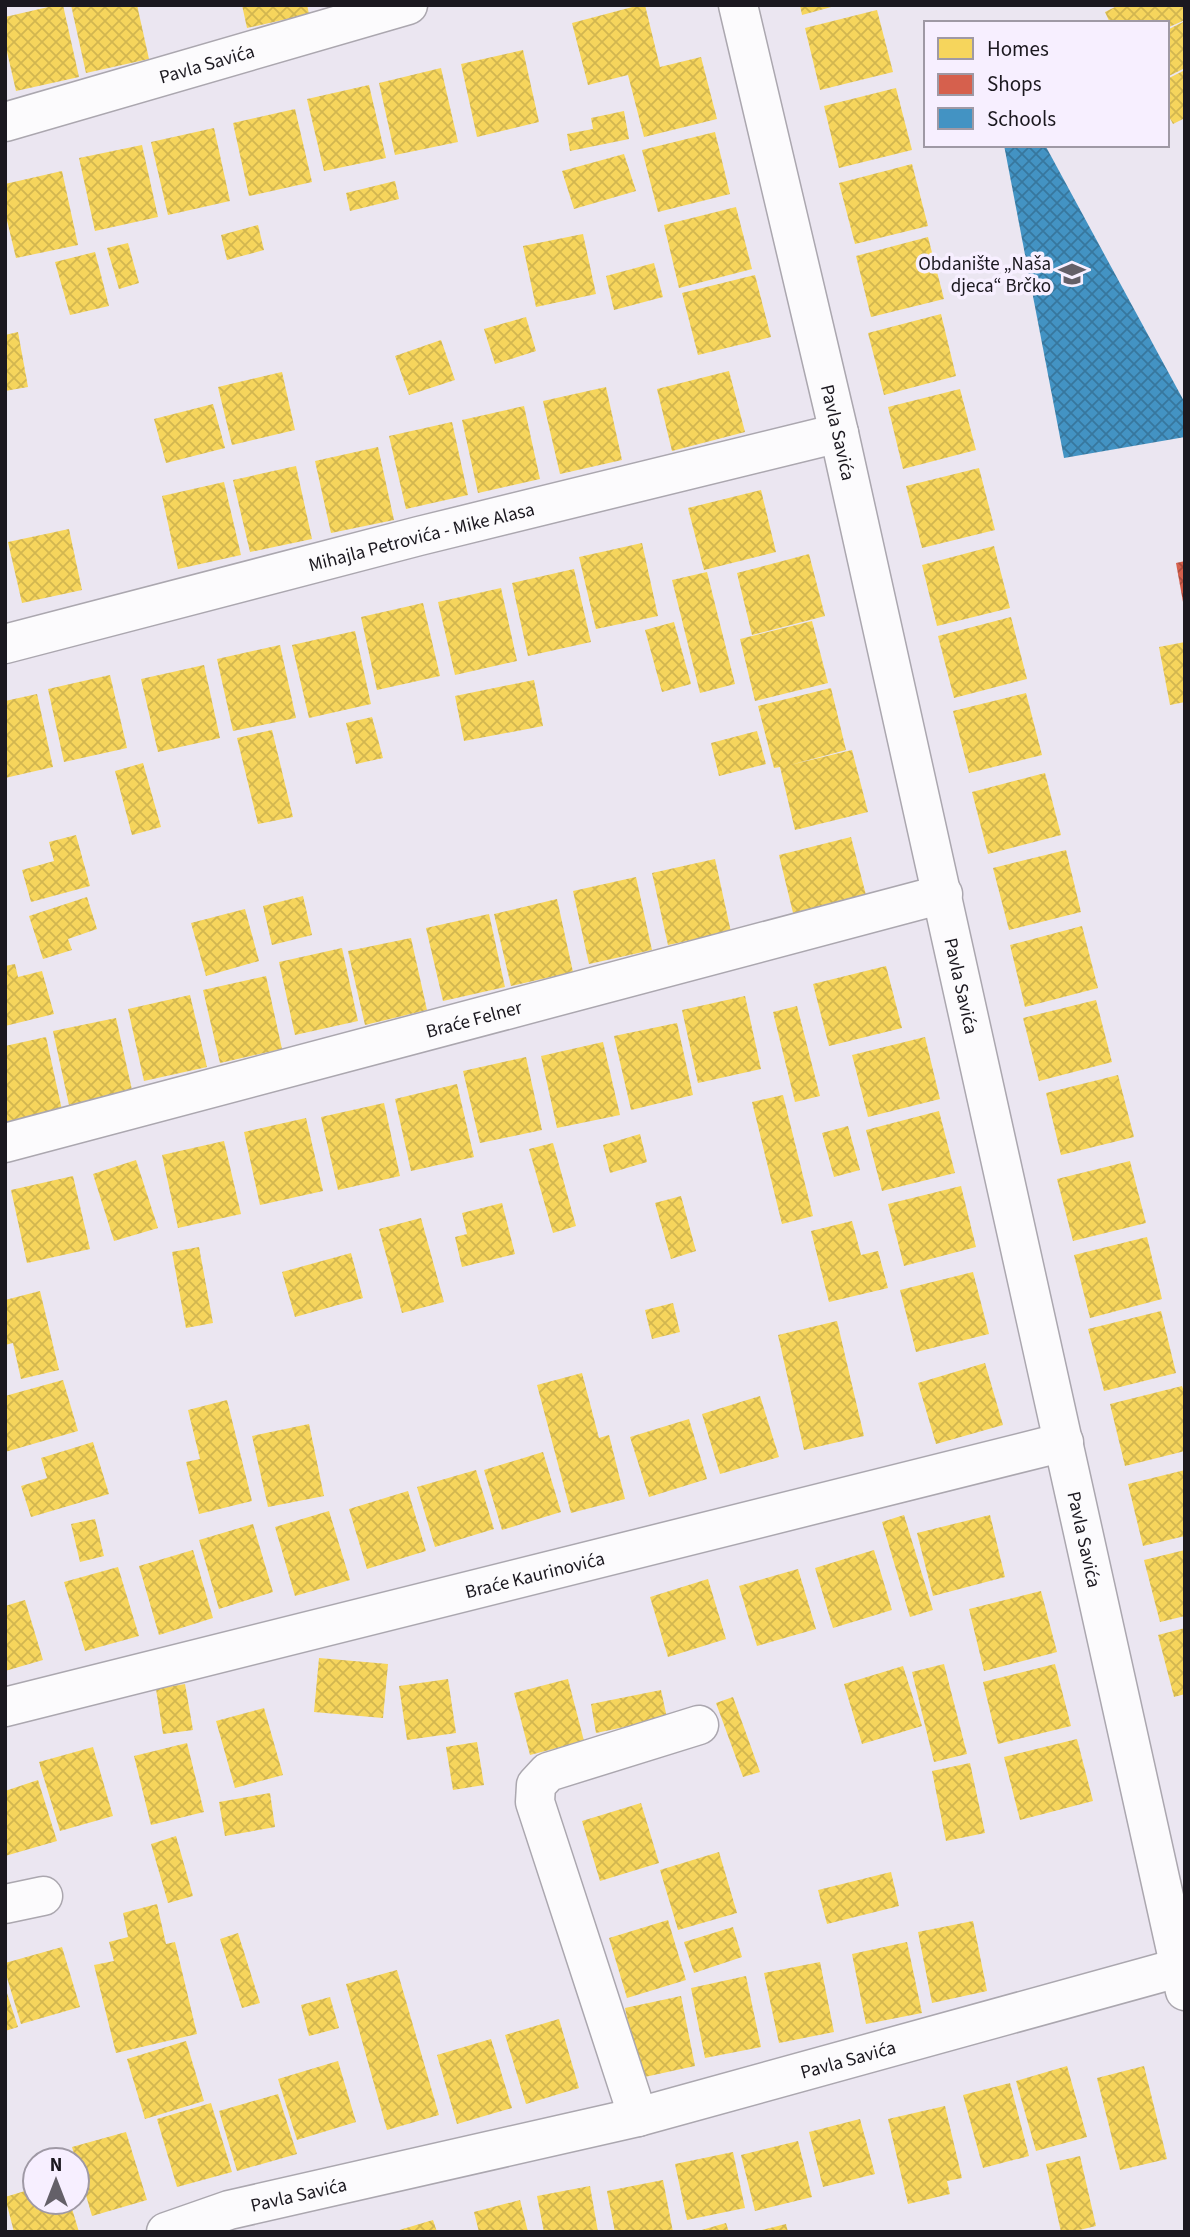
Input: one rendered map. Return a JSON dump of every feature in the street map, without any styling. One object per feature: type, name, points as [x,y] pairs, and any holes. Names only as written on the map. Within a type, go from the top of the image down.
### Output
[{"type":"street","name":"Pavla Savića","points":[[5,122],[408,5]]},
{"type":"street","name":"Pavla Savića","points":[[166,2232],[229,2210],[638,2117],[1183,1975],[839,433],[738,5]]},
{"type":"street","name":"Mihajla Petrovića - Mike Alasa","points":[[5,644],[419,536],[839,433]]},
{"type":"street","name":"Braće Felner","points":[[5,1143],[943,894]]},
{"type":"street","name":"Braće Kaurinovića","points":[[5,1707],[1064,1442]]},
{"type":"street","points":[[638,2117],[534,1794],[536,1785],[548,1772],[699,1725]]},
{"type":"street","points":[[5,1904],[43,1896]]},
{"type":"building: Homes","points":[[63,5],[79,77],[16,91],[5,43],[5,17]]},
{"type":"building: Homes","points":[[71,5],[137,5],[149,59],[86,73]]},
{"type":"building: Homes","points":[[242,5],[307,5],[309,14],[247,28]]},
{"type":"building: Homes","points":[[645,5],[660,67],[701,57],[717,119],[644,137],[628,75],[588,85],[572,23]]},
{"type":"building: Homes","points":[[800,5],[835,5],[835,6],[802,15]]},
{"type":"building: Homes","points":[[1119,5],[1185,5],[1185,20],[1169,27],[1169,21],[1109,21],[1105,12]]},
{"type":"building: Homes","points":[[877,10],[893,72],[820,90],[805,28]]},
{"type":"building: Homes","points":[[1185,21],[1185,68],[1169,76],[1169,29]]},
{"type":"building: Homes","points":[[523,50],[539,122],[477,137],[461,64]]},
{"type":"building: Homes","points":[[441,68],[458,142],[395,155],[379,83]]},
{"type":"building: Homes","points":[[1185,70],[1185,118],[1173,124],[1169,117],[1169,78]]},
{"type":"building: Homes","points":[[369,85],[386,158],[324,171],[307,99]]},
{"type":"building: Homes","points":[[896,88],[912,150],[839,168],[824,106]]},
{"type":"building: Homes","points":[[295,109],[312,182],[249,196],[233,123]]},
{"type":"building: Homes","points":[[624,111],[629,139],[570,151],[567,134],[593,129],[591,118]]},
{"type":"building: Homes","points":[[214,128],[230,201],[168,215],[151,142]]},
{"type":"building: Homes","points":[[715,132],[730,194],[658,212],[642,150]]},
{"type":"building: Homes","points":[[142,145],[158,217],[95,231],[79,158]]},
{"type":"building: Homes","points":[[624,154],[636,191],[574,209],[562,171]]},
{"type":"building: Homes","points":[[912,164],[928,226],[855,244],[839,183]]},
{"type":"building: Homes","points":[[62,171],[78,245],[16,258],[5,212],[5,184]]},
{"type":"building: Homes","points":[[395,181],[399,199],[350,211],[346,193]]},
{"type":"building: Homes","points":[[736,207],[752,269],[679,288],[664,225]]},
{"type":"building: Homes","points":[[258,225],[264,250],[227,260],[221,235]]},
{"type":"building: Homes","points":[[583,234],[596,294],[536,307],[523,246]]},
{"type":"building: Homes","points":[[928,237],[944,299],[871,317],[856,256]]},
{"type":"building: Homes","points":[[128,243],[139,283],[119,289],[107,248]]},
{"type":"building: Homes","points":[[95,252],[109,306],[70,315],[55,262]]},
{"type":"building: Homes","points":[[654,263],[663,297],[614,310],[606,276]]},
{"type":"building: Homes","points":[[755,275],[771,337],[698,355],[682,293]]},
{"type":"building: Homes","points":[[941,314],[956,376],[884,395],[868,333]]},
{"type":"building: Homes","points":[[526,317],[536,351],[495,364],[484,329]]},
{"type":"building: Homes","points":[[18,332],[28,387],[5,391],[5,335]]},
{"type":"building: Homes","points":[[441,340],[455,380],[409,395],[395,356]]},
{"type":"building: Homes","points":[[729,371],[745,432],[672,451],[657,389]]},
{"type":"building: Homes","points":[[282,372],[295,430],[232,445],[218,387]]},
{"type":"building: Homes","points":[[606,387],[622,460],[560,474],[543,401]]},
{"type":"building: Homes","points":[[960,389],[976,450],[903,469],[888,407]]},
{"type":"building: Homes","points":[[213,404],[225,448],[166,463],[154,419]]},
{"type":"building: Homes","points":[[524,406],[540,479],[478,493],[462,420]]},
{"type":"building: Homes","points":[[452,422],[468,495],[406,509],[389,436]]},
{"type":"building: Homes","points":[[378,447],[394,520],[331,533],[315,461]]},
{"type":"building: Homes","points":[[296,466],[312,539],[250,552],[233,480]]},
{"type":"building: Homes","points":[[979,468],[995,530],[922,548],[906,486]]},
{"type":"building: Homes","points":[[224,482],[241,555],[178,569],[162,496]]},
{"type":"building: Homes","points":[[761,490],[776,552],[704,570],[688,508]]},
{"type":"building: Homes","points":[[69,529],[82,590],[22,603],[8,542]]},
{"type":"building: Homes","points":[[642,543],[658,616],[596,629],[579,557]]},
{"type":"building: Homes","points":[[994,546],[1010,608],[937,626],[922,565]]},
{"type":"building: Homes","points":[[809,554],[825,616],[752,635],[737,573]]},
{"type":"building: Homes","points":[[574,569],[591,642],[528,656],[512,583]]},
{"type":"building: Homes","points":[[707,572],[735,684],[700,693],[672,580]]},
{"type":"building: Homes","points":[[501,588],[517,661],[455,675],[438,602]]},
{"type":"building: Homes","points":[[423,603],[440,676],[377,690],[361,617]]},
{"type":"building: Homes","points":[[1011,617],[1027,679],[954,698],[938,636]]},
{"type":"building: Homes","points":[[812,621],[828,683],[755,701],[740,639]]},
{"type":"building: Homes","points":[[674,622],[691,684],[662,692],[645,630]]},
{"type":"building: Homes","points":[[355,631],[371,704],[309,718],[292,645]]},
{"type":"building: Homes","points":[[1185,642],[1185,702],[1170,705],[1159,647]]},
{"type":"building: Homes","points":[[280,645],[296,718],[233,731],[217,659]]},
{"type":"building: Homes","points":[[204,665],[220,738],[158,752],[141,679]]},
{"type":"building: Homes","points":[[110,675],[127,748],[64,762],[48,689]]},
{"type":"building: Homes","points":[[534,680],[543,726],[464,741],[455,696]]},
{"type":"building: Homes","points":[[831,688],[846,750],[790,765],[852,750],[868,812],[795,830],[780,767],[774,768],[758,706]]},
{"type":"building: Homes","points":[[1026,693],[1042,755],[969,773],[953,711]]},
{"type":"building: Homes","points":[[37,694],[53,767],[5,778],[5,701]]},
{"type":"building: Homes","points":[[372,717],[383,758],[356,764],[346,723]]},
{"type":"building: Homes","points":[[272,730],[293,817],[258,824],[237,738]]},
{"type":"building: Homes","points":[[757,731],[766,764],[719,776],[711,743]]},
{"type":"building: Homes","points":[[143,763],[161,827],[132,835],[115,771]]},
{"type":"building: Homes","points":[[1045,773],[1061,835],[988,854],[972,792]]},
{"type":"building: Homes","points":[[76,835],[90,886],[31,902],[22,870],[54,861],[49,842]]},
{"type":"building: Homes","points":[[851,837],[867,899],[794,917],[779,855]]},
{"type":"building: Homes","points":[[1066,850],[1081,912],[1009,930],[993,868]]},
{"type":"building: Homes","points":[[715,859],[731,932],[668,945],[652,873]]},
{"type":"building: Homes","points":[[636,877],[652,950],[589,964],[573,891]]},
{"type":"building: Homes","points":[[303,896],[312,935],[272,945],[263,906]]},
{"type":"building: Homes","points":[[87,897],[97,929],[68,939],[72,950],[43,959],[29,916]]},
{"type":"building: Homes","points":[[557,899],[573,972],[511,986],[494,914]]},
{"type":"building: Homes","points":[[245,909],[259,961],[206,976],[191,923]]},
{"type":"building: Homes","points":[[489,914],[505,987],[443,1001],[426,928]]},
{"type":"building: Homes","points":[[1082,926],[1098,988],[1025,1007],[1010,945]]},
{"type":"building: Homes","points":[[411,938],[427,1010],[365,1025],[348,951]]},
{"type":"building: Homes","points":[[342,948],[358,1021],[295,1035],[279,962]]},
{"type":"building: Homes","points":[[15,964],[18,977],[42,971],[54,1014],[5,1026],[5,966]]},
{"type":"building: Homes","points":[[886,966],[902,1028],[829,1046],[813,984]]},
{"type":"building: Homes","points":[[266,976],[282,1049],[220,1063],[203,990]]},
{"type":"building: Homes","points":[[190,995],[207,1067],[144,1081],[128,1009]]},
{"type":"building: Homes","points":[[745,996],[761,1069],[698,1083],[682,1010]]},
{"type":"building: Homes","points":[[1096,1000],[1112,1062],[1039,1081],[1023,1018]]},
{"type":"building: Homes","points":[[797,1006],[820,1096],[795,1102],[773,1012]]},
{"type":"building: Homes","points":[[116,1018],[132,1090],[69,1105],[53,1031]]},
{"type":"building: Homes","points":[[677,1023],[693,1095],[631,1110],[614,1036]]},
{"type":"building: Homes","points":[[46,1037],[62,1110],[5,1123],[5,1046]]},
{"type":"building: Homes","points":[[925,1037],[940,1099],[868,1117],[852,1055]]},
{"type":"building: Homes","points":[[603,1042],[620,1115],[557,1128],[541,1056]]},
{"type":"building: Homes","points":[[526,1057],[542,1130],[480,1143],[463,1071]]},
{"type":"building: Homes","points":[[1118,1075],[1134,1137],[1061,1155],[1046,1093]]},
{"type":"building: Homes","points":[[457,1084],[474,1157],[411,1171],[395,1099]]},
{"type":"building: Homes","points":[[783,1095],[813,1216],[782,1224],[752,1102]]},
{"type":"building: Homes","points":[[384,1103],[400,1176],[338,1190],[321,1117]]},
{"type":"building: Homes","points":[[939,1111],[955,1173],[882,1191],[866,1130]]},
{"type":"building: Homes","points":[[306,1118],[323,1191],[260,1205],[244,1132]]},
{"type":"building: Homes","points":[[848,1126],[860,1170],[834,1177],[822,1133]]},
{"type":"building: Homes","points":[[640,1134],[647,1162],[610,1173],[603,1145]]},
{"type":"building: Homes","points":[[224,1141],[241,1214],[178,1228],[162,1155]]},
{"type":"building: Homes","points":[[553,1143],[576,1226],[553,1233],[529,1149]]},
{"type":"building: Homes","points":[[136,1160],[158,1228],[114,1241],[93,1174]]},
{"type":"building: Homes","points":[[1130,1161],[1146,1223],[1073,1241],[1057,1179]]},
{"type":"building: Homes","points":[[73,1176],[90,1249],[27,1263],[11,1190]]},
{"type":"building: Homes","points":[[961,1186],[976,1247],[904,1266],[888,1204]]},
{"type":"building: Homes","points":[[681,1196],[696,1251],[671,1259],[655,1203]]},
{"type":"building: Homes","points":[[502,1203],[515,1254],[462,1267],[455,1237],[467,1234],[462,1213]]},
{"type":"building: Homes","points":[[421,1218],[444,1302],[402,1313],[379,1229]]},
{"type":"building: Homes","points":[[852,1221],[861,1255],[878,1251],[888,1288],[829,1302],[811,1231]]},
{"type":"building: Homes","points":[[1147,1237],[1162,1299],[1090,1318],[1074,1255]]},
{"type":"building: Homes","points":[[199,1247],[213,1323],[186,1328],[172,1252]]},
{"type":"building: Homes","points":[[351,1253],[363,1298],[295,1317],[282,1272]]},
{"type":"building: Homes","points":[[973,1272],[989,1334],[916,1352],[900,1290]]},
{"type":"building: Homes","points":[[40,1291],[59,1370],[21,1379],[13,1343],[5,1345],[5,1300]]},
{"type":"building: Homes","points":[[673,1303],[680,1332],[652,1339],[645,1310]]},
{"type":"building: Homes","points":[[1161,1311],[1176,1373],[1104,1391],[1088,1329]]},
{"type":"building: Homes","points":[[837,1321],[864,1436],[804,1450],[778,1335]]},
{"type":"building: Homes","points":[[985,1363],[1003,1425],[936,1444],[918,1383]]},
{"type":"building: Homes","points":[[582,1373],[599,1438],[609,1435],[625,1499],[571,1513],[537,1385]]},
{"type":"building: Homes","points":[[63,1380],[78,1431],[5,1452],[5,1396]]},
{"type":"building: Homes","points":[[1182,1386],[1185,1395],[1185,1451],[1125,1466],[1110,1404]]},
{"type":"building: Homes","points":[[760,1396],[779,1457],[720,1474],[702,1414]]},
{"type":"building: Homes","points":[[227,1400],[252,1501],[199,1514],[186,1462],[200,1459],[188,1410]]},
{"type":"building: Homes","points":[[689,1419],[707,1479],[649,1497],[630,1437]]},
{"type":"building: Homes","points":[[309,1424],[324,1496],[268,1507],[252,1436]]},
{"type":"building: Homes","points":[[93,1442],[109,1494],[31,1517],[21,1486],[47,1478],[41,1458]]},
{"type":"building: Homes","points":[[543,1452],[561,1512],[502,1530],[484,1470]]},
{"type":"building: Homes","points":[[476,1470],[494,1529],[435,1547],[417,1487]]},
{"type":"building: Homes","points":[[1185,1470],[1185,1536],[1143,1546],[1128,1484]]},
{"type":"building: Homes","points":[[408,1491],[426,1551],[367,1569],[349,1509]]},
{"type":"building: Homes","points":[[329,1511],[350,1580],[295,1596],[275,1527]]},
{"type":"building: Homes","points":[[904,1515],[933,1610],[910,1617],[882,1522]]},
{"type":"building: Homes","points":[[990,1515],[1005,1577],[933,1596],[917,1533]]},
{"type":"building: Homes","points":[[95,1519],[104,1556],[80,1562],[71,1524]]},
{"type":"building: Homes","points":[[253,1524],[273,1592],[219,1609],[199,1540]]},
{"type":"building: Homes","points":[[193,1550],[213,1618],[159,1635],[139,1566]]},
{"type":"building: Homes","points":[[874,1550],[892,1610],[833,1628],[815,1568]]},
{"type":"building: Homes","points":[[1185,1550],[1185,1616],[1160,1622],[1144,1560]]},
{"type":"building: Homes","points":[[118,1567],[139,1636],[85,1651],[64,1582]]},
{"type":"building: Homes","points":[[798,1569],[816,1629],[757,1646],[739,1586]]},
{"type":"building: Homes","points":[[708,1579],[726,1639],[668,1657],[650,1597]]},
{"type":"building: Homes","points":[[1041,1591],[1057,1652],[984,1671],[969,1609]]},
{"type":"building: Homes","points":[[25,1600],[43,1660],[5,1671],[5,1606]]},
{"type":"building: Homes","points":[[1185,1628],[1185,1694],[1174,1697],[1158,1635]]},
{"type":"building: Homes","points":[[319,1658],[388,1664],[383,1718],[314,1712]]},
{"type":"building: Homes","points":[[944,1664],[967,1754],[934,1762],[912,1672]]},
{"type":"building: Homes","points":[[1055,1664],[1071,1726],[998,1744],[983,1682]]},
{"type":"building: Homes","points":[[903,1666],[922,1726],[862,1744],[844,1684]]},
{"type":"building: Homes","points":[[448,1679],[456,1733],[407,1740],[399,1686]]},
{"type":"building: Homes","points":[[568,1679],[584,1741],[530,1755],[514,1693]]},
{"type":"building: Homes","points":[[185,1684],[193,1730],[163,1734],[156,1689]]},
{"type":"building: Homes","points":[[661,1690],[667,1718],[596,1733],[591,1704]]},
{"type":"building: Homes","points":[[733,1697],[760,1772],[743,1777],[716,1703]]},
{"type":"building: Homes","points":[[264,1708],[283,1775],[235,1788],[216,1721]]},
{"type":"building: Homes","points":[[1077,1739],[1093,1801],[1020,1820],[1004,1757]]},
{"type":"building: Homes","points":[[477,1742],[484,1785],[453,1790],[446,1747]]},
{"type":"building: Homes","points":[[187,1743],[204,1812],[151,1825],[134,1756]]},
{"type":"building: Homes","points":[[93,1747],[113,1816],[60,1831],[39,1762]]},
{"type":"building: Homes","points":[[970,1763],[985,1833],[946,1841],[932,1771]]},
{"type":"building: Homes","points":[[38,1780],[57,1841],[5,1856],[5,1791]]},
{"type":"building: Homes","points":[[270,1793],[275,1827],[225,1836],[219,1802]]},
{"type":"building: Homes","points":[[641,1803],[659,1863],[600,1881],[582,1821]]},
{"type":"building: Homes","points":[[176,1836],[193,1896],[168,1903],[151,1844]]},
{"type":"building: Homes","points":[[719,1852],[737,1913],[678,1930],[660,1870]]},
{"type":"building: Homes","points":[[891,1872],[899,1906],[827,1924],[818,1890]]},
{"type":"building: Homes","points":[[157,1904],[166,1944],[175,1942],[197,2034],[116,2053],[94,1965],[114,1961],[109,1942],[128,1937],[123,1913]]},
{"type":"building: Homes","points":[[668,1920],[686,1980],[627,1998],[609,1938]]},
{"type":"building: Homes","points":[[973,1921],[987,1991],[932,2003],[918,1932]]},
{"type":"building: Homes","points":[[733,1927],[742,1957],[694,1973],[684,1942]]},
{"type":"building: Homes","points":[[238,1933],[260,2003],[242,2008],[220,1939]]},
{"type":"building: Homes","points":[[907,1942],[922,2013],[866,2024],[852,1954]]},
{"type":"building: Homes","points":[[62,1947],[80,2007],[21,2024],[5,1963]]},
{"type":"building: Homes","points":[[820,1962],[834,2032],[779,2043],[764,1973]]},
{"type":"building: Homes","points":[[397,1970],[439,2115],[387,2130],[346,1984]]},
{"type":"building: Homes","points":[[746,1976],[761,2047],[705,2058],[691,1988]]},
{"type":"building: Homes","points":[[5,1987],[18,2027],[5,2031]]},
{"type":"building: Homes","points":[[681,1996],[695,2066],[640,2078],[625,2008]]},
{"type":"building: Homes","points":[[330,1997],[339,2028],[309,2036],[301,2005]]},
{"type":"building: Homes","points":[[559,2019],[579,2088],[526,2104],[505,2035]]},
{"type":"building: Homes","points":[[491,2039],[512,2108],[457,2124],[437,2055]]},
{"type":"building: Homes","points":[[186,2041],[204,2101],[145,2119],[127,2059]]},
{"type":"building: Homes","points":[[338,2061],[356,2122],[297,2140],[278,2079]]},
{"type":"building: Homes","points":[[1067,2066],[1087,2137],[1036,2151],[1016,2081]]},
{"type":"building: Homes","points":[[1144,2066],[1167,2159],[1120,2170],[1097,2078]]},
{"type":"building: Homes","points":[[1010,2083],[1029,2156],[983,2168],[963,2095]]},
{"type":"building: Homes","points":[[278,2094],[297,2154],[237,2171],[219,2111]]},
{"type":"building: Homes","points":[[211,2103],[232,2172],[177,2187],[157,2119]]},
{"type":"building: Homes","points":[[945,2106],[962,2178],[947,2181],[950,2194],[908,2204],[888,2119]]},
{"type":"building: Homes","points":[[860,2119],[875,2174],[823,2187],[809,2132]]},
{"type":"building: Homes","points":[[126,2132],[147,2200],[92,2216],[91,2146],[76,2146]]},
{"type":"building: Homes","points":[[798,2141],[812,2197],[755,2211],[741,2155]]},
{"type":"building: Homes","points":[[733,2152],[745,2208],[687,2220],[675,2164]]},
{"type":"building: Homes","points":[[1080,2156],[1096,2226],[1061,2232],[1046,2164]]},
{"type":"building: Homes","points":[[663,2180],[673,2232],[615,2232],[607,2191]]},
{"type":"building: Homes","points":[[590,2186],[598,2232],[544,2232],[537,2196]]},
{"type":"building: Homes","points":[[21,2192],[21,2216],[74,2216],[79,2232],[14,2232],[5,2197]]},
{"type":"building: Homes","points":[[520,2200],[528,2232],[479,2232],[474,2212]]},
{"type":"building: Homes","points":[[433,2220],[437,2232],[396,2232],[396,2231]]},
{"type":"building: Homes","points":[[726,2223],[729,2232],[698,2232],[698,2231]]},
{"type":"building: Homes","points":[[786,2224],[788,2232],[758,2232],[758,2231]]},
{"type":"building: Shops","points":[[1185,561],[1185,601],[1183,602],[1176,563]]},
{"type":"building: Schools","name":"Obdanište „Naša djeca“ Brčko","points":[[1004,147],[1046,147],[1185,403],[1185,437],[1064,458]]},
{"type":"place","name":"Obdanište „Naša djeca“ Brčko","points":[[1072,274]]}]
